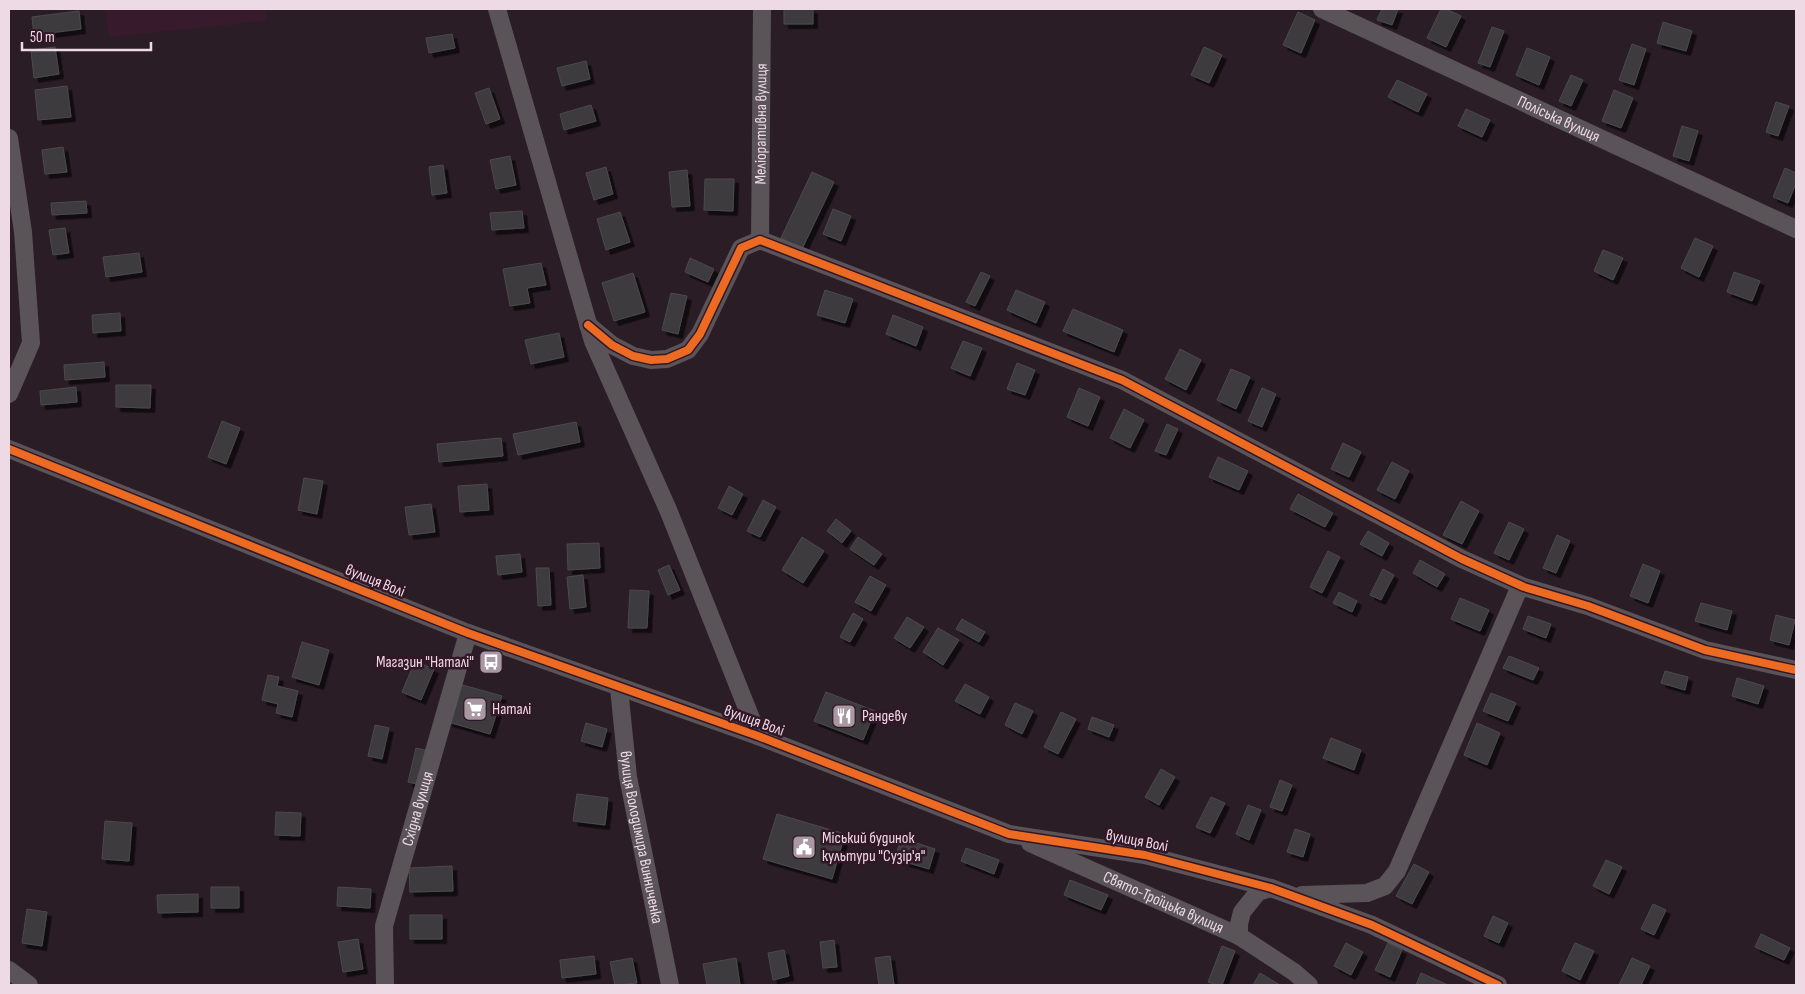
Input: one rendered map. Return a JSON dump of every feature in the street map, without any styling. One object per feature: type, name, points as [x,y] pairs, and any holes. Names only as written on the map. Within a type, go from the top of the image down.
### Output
[{"type":"street","points":[[497,9],[593,341],[669,512],[758,736]]},
{"type":"street","name":"Меліоративна вулиця","points":[[760,240],[762,9]]},
{"type":"street","name":"Поліська вулиця","points":[[1322,9],[1796,229]]},
{"type":"street","points":[[9,138],[23,232],[31,343],[9,394]]},
{"type":"street","points":[[588,325],[612,345],[633,356],[651,360],[667,359],[688,350],[700,334],[741,248],[760,240],[1122,380],[1462,559],[1520,586],[1588,606],[1705,650],[1796,670]]},
{"type":"street","name":"вулиця Волі","points":[[9,449],[468,633],[758,736],[1009,834],[1144,855],[1271,888],[1372,925],[1498,985]]},
{"type":"street","points":[[1291,896],[1366,893],[1385,886],[1397,871],[1520,586]]},
{"type":"street","name":"Східна вулиця","points":[[384,985],[384,926],[468,633]]},
{"type":"street","name":"вулиця Володимира Винниченка","points":[[619,688],[628,777],[670,985]]},
{"type":"street","name":"Свято-Троїцька вулиця","points":[[1009,834],[1239,936],[1294,972],[1309,985]]},
{"type":"street","points":[[1239,936],[1238,924],[1242,912],[1258,892],[1271,888]]},
{"type":"street","points":[[9,970],[29,985]]},
{"type":"shaded area","points":[[105,9],[265,9],[267,21],[109,37]]},
{"type":"building","points":[[784,9],[813,9],[813,24],[784,24]]},
{"type":"building","points":[[1382,9],[1398,9],[1392,25],[1377,20]]},
{"type":"building","points":[[1441,9],[1446,9],[1461,16],[1446,47],[1427,38]]},
{"type":"building","points":[[79,11],[81,29],[34,35],[32,17]]},
{"type":"building","points":[[1298,12],[1315,20],[1301,53],[1283,45]]},
{"type":"building","points":[[1663,22],[1692,31],[1686,51],[1657,43]]},
{"type":"building","points":[[1492,27],[1504,31],[1490,67],[1478,63]]},
{"type":"building","points":[[452,34],[455,48],[429,53],[426,38]]},
{"type":"building","points":[[1632,44],[1646,49],[1634,85],[1619,80]]},
{"type":"building","points":[[55,47],[59,74],[34,78],[31,50]]},
{"type":"building","points":[[1204,47],[1222,55],[1209,83],[1191,75]]},
{"type":"building","points":[[1527,48],[1550,57],[1539,85],[1516,75]]},
{"type":"building","points":[[586,61],[590,79],[562,86],[557,68]]},
{"type":"building","points":[[1571,75],[1583,80],[1571,106],[1559,101]]},
{"type":"building","points":[[1397,80],[1427,94],[1418,112],[1388,97]]},
{"type":"building","points":[[67,86],[71,117],[38,120],[35,90]]},
{"type":"building","points":[[489,88],[500,119],[486,124],[475,93]]},
{"type":"building","points":[[1614,90],[1633,98],[1621,128],[1602,121]]},
{"type":"building","points":[[1776,102],[1789,106],[1778,136],[1766,132]]},
{"type":"building","points":[[591,105],[596,121],[564,130],[560,114]]},
{"type":"building","points":[[1466,109],[1490,120],[1482,137],[1458,126]]},
{"type":"building","points":[[1682,126],[1698,131],[1689,161],[1673,156]]},
{"type":"building","points":[[63,147],[67,172],[45,174],[42,150]]},
{"type":"building","points":[[510,156],[516,185],[496,189],[490,160]]},
{"type":"building","points":[[443,165],[447,193],[432,195],[429,167]]},
{"type":"building","points":[[606,167],[613,194],[594,200],[586,173]]},
{"type":"building","points":[[1785,168],[1796,173],[1796,183],[1788,203],[1773,197]]},
{"type":"building","points":[[687,170],[690,206],[672,207],[669,172]]},
{"type":"building","points":[[812,172],[834,182],[802,249],[781,238]]},
{"type":"building","points":[[705,179],[734,179],[733,211],[704,210]]},
{"type":"building","points":[[86,201],[87,213],[52,215],[51,203]]},
{"type":"building","points":[[833,209],[851,216],[841,241],[823,234]]},
{"type":"building","points":[[522,211],[524,228],[492,230],[490,213]]},
{"type":"building","points":[[620,212],[630,242],[606,250],[597,219]]},
{"type":"building","points":[[65,228],[69,253],[53,255],[49,230]]},
{"type":"building","points":[[1695,238],[1713,246],[1699,277],[1681,268]]},
{"type":"building","points":[[1603,250],[1623,258],[1613,280],[1594,271]]},
{"type":"building","points":[[139,253],[142,272],[106,277],[103,257]]},
{"type":"building","points":[[690,258],[714,269],[708,282],[685,272]]},
{"type":"building","points":[[541,263],[546,285],[527,288],[530,303],[510,306],[503,269]]},
{"type":"building","points":[[981,272],[990,276],[975,306],[966,302]]},
{"type":"building","points":[[1734,272],[1760,281],[1752,301],[1727,292]]},
{"type":"building","points":[[633,273],[645,312],[614,321],[602,283]]},
{"type":"building","points":[[825,290],[853,299],[845,323],[817,315]]},
{"type":"building","points":[[1016,290],[1045,302],[1036,323],[1007,310]]},
{"type":"building","points":[[671,293],[687,296],[678,334],[662,330]]},
{"type":"building","points":[[1073,309],[1123,330],[1114,352],[1063,331]]},
{"type":"building","points":[[120,313],[121,331],[93,333],[92,315]]},
{"type":"building","points":[[893,315],[923,327],[916,346],[886,334]]},
{"type":"building","points":[[559,333],[564,357],[531,364],[525,340]]},
{"type":"building","points":[[963,341],[982,348],[970,376],[951,368]]},
{"type":"building","points":[[1180,349],[1201,360],[1186,390],[1165,379]]},
{"type":"building","points":[[104,362],[105,377],[65,380],[64,365]]},
{"type":"building","points":[[1017,363],[1035,370],[1025,395],[1007,389]]},
{"type":"building","points":[[1231,369],[1250,377],[1236,409],[1217,400]]},
{"type":"building","points":[[116,385],[151,385],[150,408],[116,407]]},
{"type":"building","points":[[76,387],[77,402],[41,405],[40,391]]},
{"type":"building","points":[[1079,388],[1100,397],[1088,426],[1067,417]]},
{"type":"building","points":[[1262,388],[1276,394],[1262,427],[1248,421]]},
{"type":"building","points":[[1124,409],[1144,420],[1130,448],[1110,438]]},
{"type":"building","points":[[222,421],[240,428],[226,464],[208,457]]},
{"type":"building","points":[[576,422],[580,442],[518,455],[513,434]]},
{"type":"building","points":[[1167,424],[1178,429],[1166,455],[1155,451]]},
{"type":"building","points":[[501,438],[503,456],[439,462],[437,444]]},
{"type":"building","points":[[1343,443],[1361,452],[1349,477],[1331,469]]},
{"type":"building","points":[[1218,457],[1248,471],[1239,490],[1209,477]]},
{"type":"building","points":[[1392,462],[1409,471],[1395,499],[1377,490]]},
{"type":"building","points":[[304,478],[323,481],[317,514],[298,510]]},
{"type":"building","points":[[487,484],[489,510],[460,512],[458,486]]},
{"type":"building","points":[[729,486],[743,494],[732,515],[718,508]]},
{"type":"building","points":[[1298,494],[1333,513],[1325,527],[1290,509]]},
{"type":"building","points":[[763,500],[776,507],[760,537],[747,531]]},
{"type":"building","points":[[1461,501],[1479,511],[1462,544],[1443,535]]},
{"type":"building","points":[[431,504],[435,532],[409,535],[405,507]]},
{"type":"building","points":[[836,519],[851,531],[842,543],[827,531]]},
{"type":"building","points":[[1509,522],[1524,529],[1509,560],[1494,553]]},
{"type":"building","points":[[1368,531],[1389,543],[1382,556],[1360,544]]},
{"type":"building","points":[[1557,535],[1570,541],[1556,573],[1543,568]]},
{"type":"building","points":[[802,537],[824,551],[803,583],[782,570]]},
{"type":"building","points":[[858,537],[882,554],[874,565],[850,549]]},
{"type":"building","points":[[599,543],[600,568],[568,570],[567,544]]},
{"type":"building","points":[[1328,551],[1340,557],[1322,593],[1310,587]]},
{"type":"building","points":[[520,554],[522,572],[498,575],[496,556]]},
{"type":"building","points":[[1420,560],[1445,574],[1437,587],[1413,573]]},
{"type":"building","points":[[1643,564],[1660,571],[1648,603],[1630,596]]},
{"type":"building","points":[[669,565],[680,590],[668,595],[658,570]]},
{"type":"building","points":[[536,568],[549,568],[551,605],[538,606]]},
{"type":"building","points":[[1383,569],[1394,575],[1381,600],[1370,595]]},
{"type":"building","points":[[583,575],[586,607],[570,609],[567,577]]},
{"type":"building","points":[[870,576],[886,585],[871,611],[855,602]]},
{"type":"building","points":[[630,590],[649,591],[647,628],[628,628]]},
{"type":"building","points":[[1339,592],[1357,601],[1352,612],[1333,603]]},
{"type":"building","points":[[1460,598],[1489,610],[1480,631],[1451,619]]},
{"type":"building","points":[[1701,603],[1732,611],[1727,630],[1695,621]]},
{"type":"building","points":[[853,613],[863,619],[850,642],[840,637]]},
{"type":"building","points":[[1776,615],[1795,620],[1789,645],[1770,640]]},
{"type":"building","points":[[1528,616],[1551,624],[1546,638],[1523,629]]},
{"type":"building","points":[[907,617],[924,627],[910,648],[894,638]]},
{"type":"building","points":[[962,619],[985,632],[979,642],[956,629]]},
{"type":"building","points":[[938,628],[959,640],[943,665],[923,652]]},
{"type":"building","points":[[302,642],[329,650],[319,685],[292,677]]},
{"type":"building","points":[[1509,656],[1539,668],[1533,680],[1503,668]]},
{"type":"building","points":[[415,661],[434,669],[421,700],[402,692]]},
{"type":"building","points":[[1665,671],[1688,677],[1685,690],[1661,683]]},
{"type":"building","points":[[268,675],[279,677],[277,686],[298,691],[292,717],[276,713],[278,704],[262,700]]},
{"type":"building","points":[[1737,678],[1764,686],[1758,704],[1732,696]]},
{"type":"building","name":"Наталі","points":[[459,684],[502,696],[490,734],[448,722]]},
{"type":"building","points":[[965,684],[989,697],[980,714],[955,701]]},
{"type":"building","name":"Рандеву","points":[[826,692],[875,711],[863,740],[814,721]]},
{"type":"building","points":[[1491,693],[1516,703],[1508,721],[1483,711]]},
{"type":"building","points":[[1015,703],[1033,711],[1022,734],[1005,725]]},
{"type":"building","points":[[1061,712],[1076,719],[1058,754],[1044,747]]},
{"type":"building","points":[[1092,717],[1114,725],[1109,737],[1088,729]]},
{"type":"building","points":[[586,723],[607,729],[602,747],[581,741]]},
{"type":"building","points":[[1477,723],[1500,733],[1487,765],[1464,755]]},
{"type":"building","points":[[375,725],[389,728],[382,759],[368,756]]},
{"type":"building","points":[[1331,738],[1361,750],[1354,770],[1323,758]]},
{"type":"building","points":[[416,748],[429,751],[421,785],[408,782]]},
{"type":"building","points":[[1161,769],[1175,777],[1159,805],[1145,797]]},
{"type":"building","points":[[1280,780],[1292,785],[1282,811],[1270,807]]},
{"type":"building","points":[[577,794],[608,798],[605,825],[573,821]]},
{"type":"building","points":[[1211,797],[1225,803],[1210,833],[1196,827]]},
{"type":"building","points":[[1248,805],[1261,810],[1249,840],[1236,834]]},
{"type":"building","points":[[276,812],[301,813],[300,836],[275,835]]},
{"type":"building","name":"Міський будинок культури \"Сузір'я\"","points":[[777,814],[845,834],[832,879],[763,859]]},
{"type":"building","points":[[105,821],[132,823],[129,861],[102,859]]},
{"type":"building","points":[[1295,829],[1310,834],[1303,857],[1287,852]]},
{"type":"building","points":[[901,838],[935,849],[929,869],[895,859]]},
{"type":"building","points":[[966,848],[999,860],[994,874],[961,861]]},
{"type":"building","points":[[1606,860],[1622,867],[1609,894],[1593,886]]},
{"type":"building","points":[[1414,864],[1429,872],[1412,904],[1396,896]]},
{"type":"building","points":[[452,866],[453,891],[410,892],[409,868]]},
{"type":"building","points":[[1070,880],[1108,895],[1101,910],[1064,895]]},
{"type":"building","points":[[211,887],[239,887],[239,908],[211,908]]},
{"type":"building","points":[[338,887],[371,889],[370,908],[337,906]]},
{"type":"building","points":[[198,894],[198,912],[158,913],[157,895]]},
{"type":"building","points":[[1653,904],[1666,910],[1654,935],[1641,929]]},
{"type":"building","points":[[27,909],[47,912],[42,946],[22,943]]},
{"type":"building","points":[[410,915],[442,915],[442,939],[410,939]]},
{"type":"building","points":[[1493,916],[1508,923],[1499,943],[1484,936]]},
{"type":"building","points":[[1761,934],[1790,948],[1784,960],[1755,947]]},
{"type":"building","points":[[358,939],[363,969],[343,972],[338,942]]},
{"type":"building","points":[[834,940],[837,967],[823,968],[820,942]]},
{"type":"building","points":[[1346,943],[1363,952],[1351,975],[1334,966]]},
{"type":"building","points":[[1388,943],[1402,950],[1390,977],[1375,970]]},
{"type":"building","points":[[1575,943],[1594,951],[1580,980],[1562,971]]},
{"type":"building","points":[[1222,946],[1235,951],[1222,985],[1217,985],[1208,982]]},
{"type":"building","points":[[784,950],[789,976],[773,980],[768,953]]},
{"type":"building","points":[[594,956],[596,974],[562,978],[560,960]]},
{"type":"building","points":[[890,956],[894,985],[879,985],[875,958]]},
{"type":"building","points":[[632,958],[637,983],[615,985],[610,962]]},
{"type":"building","points":[[736,958],[740,985],[707,985],[703,964]]},
{"type":"building","points":[[1632,958],[1650,966],[1641,985],[1619,985]]},
{"type":"building","points":[[1260,973],[1280,985],[1253,985]]},
{"type":"building","points":[[1421,973],[1448,985],[1416,985]]},
{"type":"cycle path","points":[[588,325],[612,345],[633,356],[651,360],[667,359],[688,350],[700,334],[741,248],[760,240],[1122,380],[1462,559],[1524,587],[1588,606],[1705,650],[1796,670]]},
{"type":"cycle path","points":[[9,449],[468,633],[758,736],[1009,834],[1145,855],[1271,888],[1372,925],[1498,985]]},
{"type":"place","name":"Магазин \"Наталі\"","points":[[491,662]]},
{"type":"place","name":"Наталі","points":[[475,709]]},
{"type":"place","name":"Рандеву","points":[[844,716]]},
{"type":"place","name":"Міський будинок культури \"Сузір'я\"","points":[[804,847]]}]
